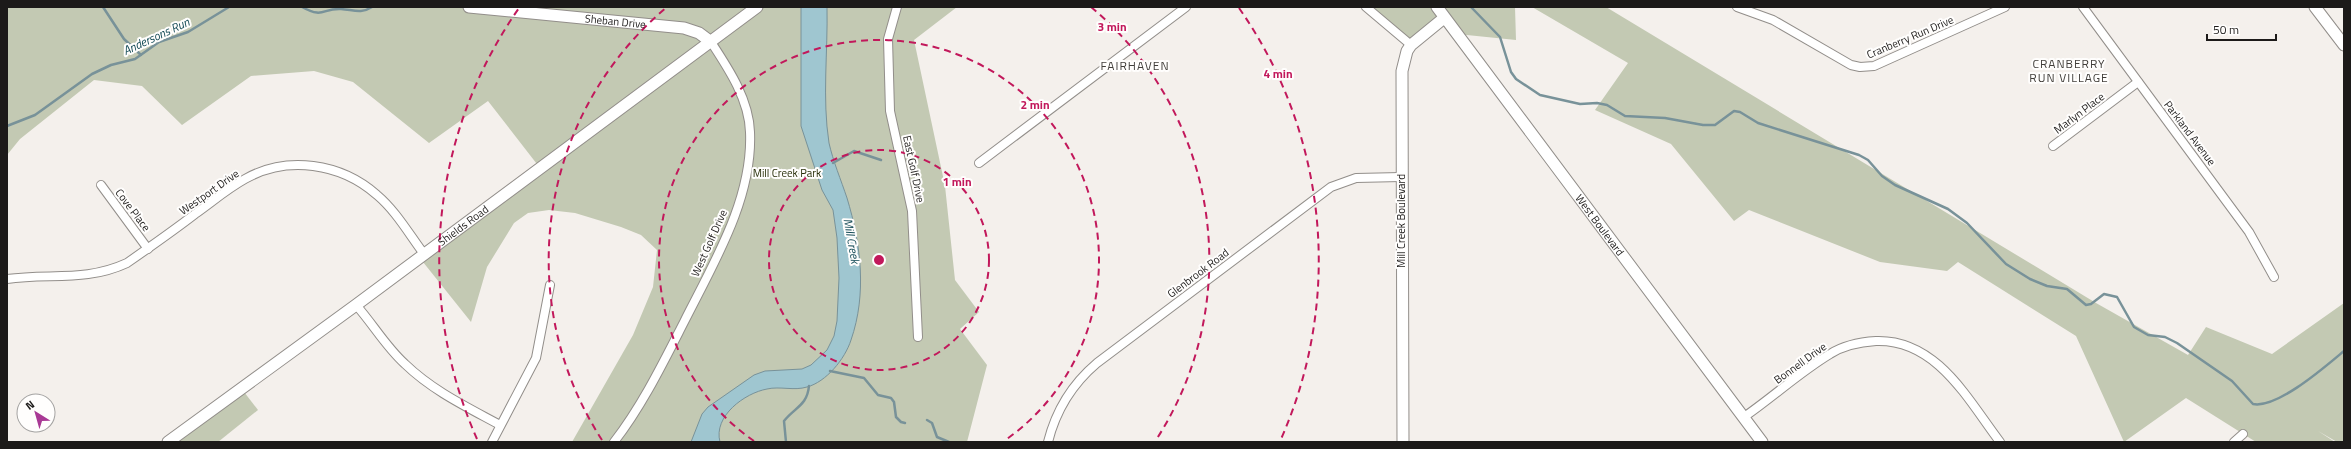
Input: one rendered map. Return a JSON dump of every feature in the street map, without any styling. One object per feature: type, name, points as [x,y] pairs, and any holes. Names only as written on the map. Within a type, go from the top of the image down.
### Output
[{"type":"street","name":"Sheban Drive","points":[[469,7],[684,28],[699,33],[711,42]]},
{"type":"street","name":"Shields Road","points":[[168,442],[356,305],[757,7]]},
{"type":"street","name":"East Golf Drive","points":[[897,7],[888,39],[890,111],[912,211],[918,337]]},
{"type":"street","points":[[979,163],[1186,7]]},
{"type":"street","points":[[1366,7],[1411,45],[1444,18]]},
{"type":"street","name":"West Boulevard","points":[[1437,7],[1762,442]]},
{"type":"street","name":"Cranberry Run Drive","points":[[1737,7],[1773,20],[1851,65],[1866,67],[1891,59],[2005,7]]},
{"type":"street","name":"Parkland Avenue","points":[[2083,7],[2249,232],[2274,277]]},
{"type":"street","points":[[2315,7],[2344,45]]},
{"type":"street","name":"West Golf Drive","points":[[614,442],[640,404],[678,334],[717,256],[743,190],[750,158],[750,131],[745,103],[734,79],[711,42]]},
{"type":"street","name":"Mill Creek Boulevard","points":[[1403,442],[1401,84],[1407,51],[1411,45]]},
{"type":"street","name":"Marlyn Place","points":[[2053,146],[2138,82]]},
{"type":"street","name":"Westport Drive","points":[[7,278],[101,274],[127,264],[245,179],[272,168],[303,165],[336,171],[368,187],[389,207],[424,254]]},
{"type":"street","name":"Glenbrook Road","points":[[1048,442],[1056,415],[1070,390],[1088,371],[1331,187],[1356,178],[1401,177]]},
{"type":"street","name":"Cove Place","points":[[101,185],[148,248]]},
{"type":"street","points":[[492,442],[536,358],[550,285]]},
{"type":"street","points":[[356,305],[391,350],[418,376],[451,399],[500,425]]},
{"type":"street","name":"Bonnell Drive","points":[[1744,417],[1829,354],[1850,345],[1882,341],[1912,348],[1936,362],[1950,376],[2000,442]]},
{"type":"street","points":[[2234,442],[2243,434]]},
{"type":"green space","name":"Mill Creek Park","points":[[7,7],[957,7],[914,40],[945,186],[955,280],[979,312],[960,329],[987,365],[967,442],[572,442],[633,335],[653,287],[657,250],[641,235],[621,227],[575,213],[549,210],[528,213],[514,223],[487,267],[471,322],[419,257],[540,168],[488,101],[429,143],[353,82],[314,71],[251,76],[182,125],[142,86],[94,80],[20,139],[7,155]]},
{"type":"green space","points":[[1366,7],[1515,7],[1516,40],[1457,34],[1444,18],[1411,45]]},
{"type":"green space","points":[[1532,7],[1606,7],[2096,303],[2188,355],[2206,327],[2272,354],[2344,303],[2344,442],[2337,442],[2318,431],[2335,442],[2256,442],[2186,398],[2124,442],[2076,336],[1958,262],[1947,271],[1880,262],[1749,210],[1734,221],[1671,144],[1595,110],[1628,63]]},
{"type":"green space","points":[[241,388],[258,410],[218,442],[168,442]]},
{"type":"water","name":"Mill Creek","points":[[801,7],[827,7],[827,126],[829,143],[852,215],[859,251],[860,287],[856,323],[851,340],[844,355],[828,375],[807,387],[792,389],[772,388],[758,391],[749,395],[733,407],[721,423],[719,432],[720,442],[691,442],[702,414],[708,407],[754,375],[765,371],[802,369],[811,365],[827,350],[834,336],[837,321],[839,278],[837,238],[833,210],[822,190],[801,126]]},
{"type":"waterway","points":[[103,7],[124,39],[141,55]]},
{"type":"waterway","name":"Andersons Run","points":[[7,126],[35,115],[92,74],[111,65],[135,59],[159,42],[188,32],[229,7]]},
{"type":"waterway","name":"Andersons Run","points":[[302,7],[319,13],[335,9],[361,11],[372,7]]},
{"type":"waterway","points":[[1471,7],[1500,37],[1511,72],[1516,79],[1540,95],[1580,104],[1597,103],[1607,105],[1625,116],[1665,118],[1703,125],[1715,125],[1734,111],[1740,112],[1758,123],[1859,155],[1868,160],[1882,176],[1895,185],[1948,209],[1967,223],[2006,264],[2030,279],[2047,286],[2067,289],[2086,305],[2091,304],[2104,294],[2117,297],[2134,327],[2148,335],[2165,337],[2177,343],[2232,381],[2253,404],[2263,404],[2288,393],[2314,376],[2344,351]]},
{"type":"waterway","points":[[833,163],[854,151],[881,160]]},
{"type":"waterway","points":[[830,371],[864,378],[878,395],[891,398],[894,402],[896,417],[901,422],[905,423]]},
{"type":"waterway","points":[[786,442],[784,421],[806,398],[809,386]]},
{"type":"waterway","points":[[927,420],[932,423],[937,437],[949,442]]},
{"type":"district","name":"FAIRHAVEN","points":[[1135,65]]},
{"type":"district","name":"CRANBERRY RUN VILLAGE","points":[[2069,70]]}]
